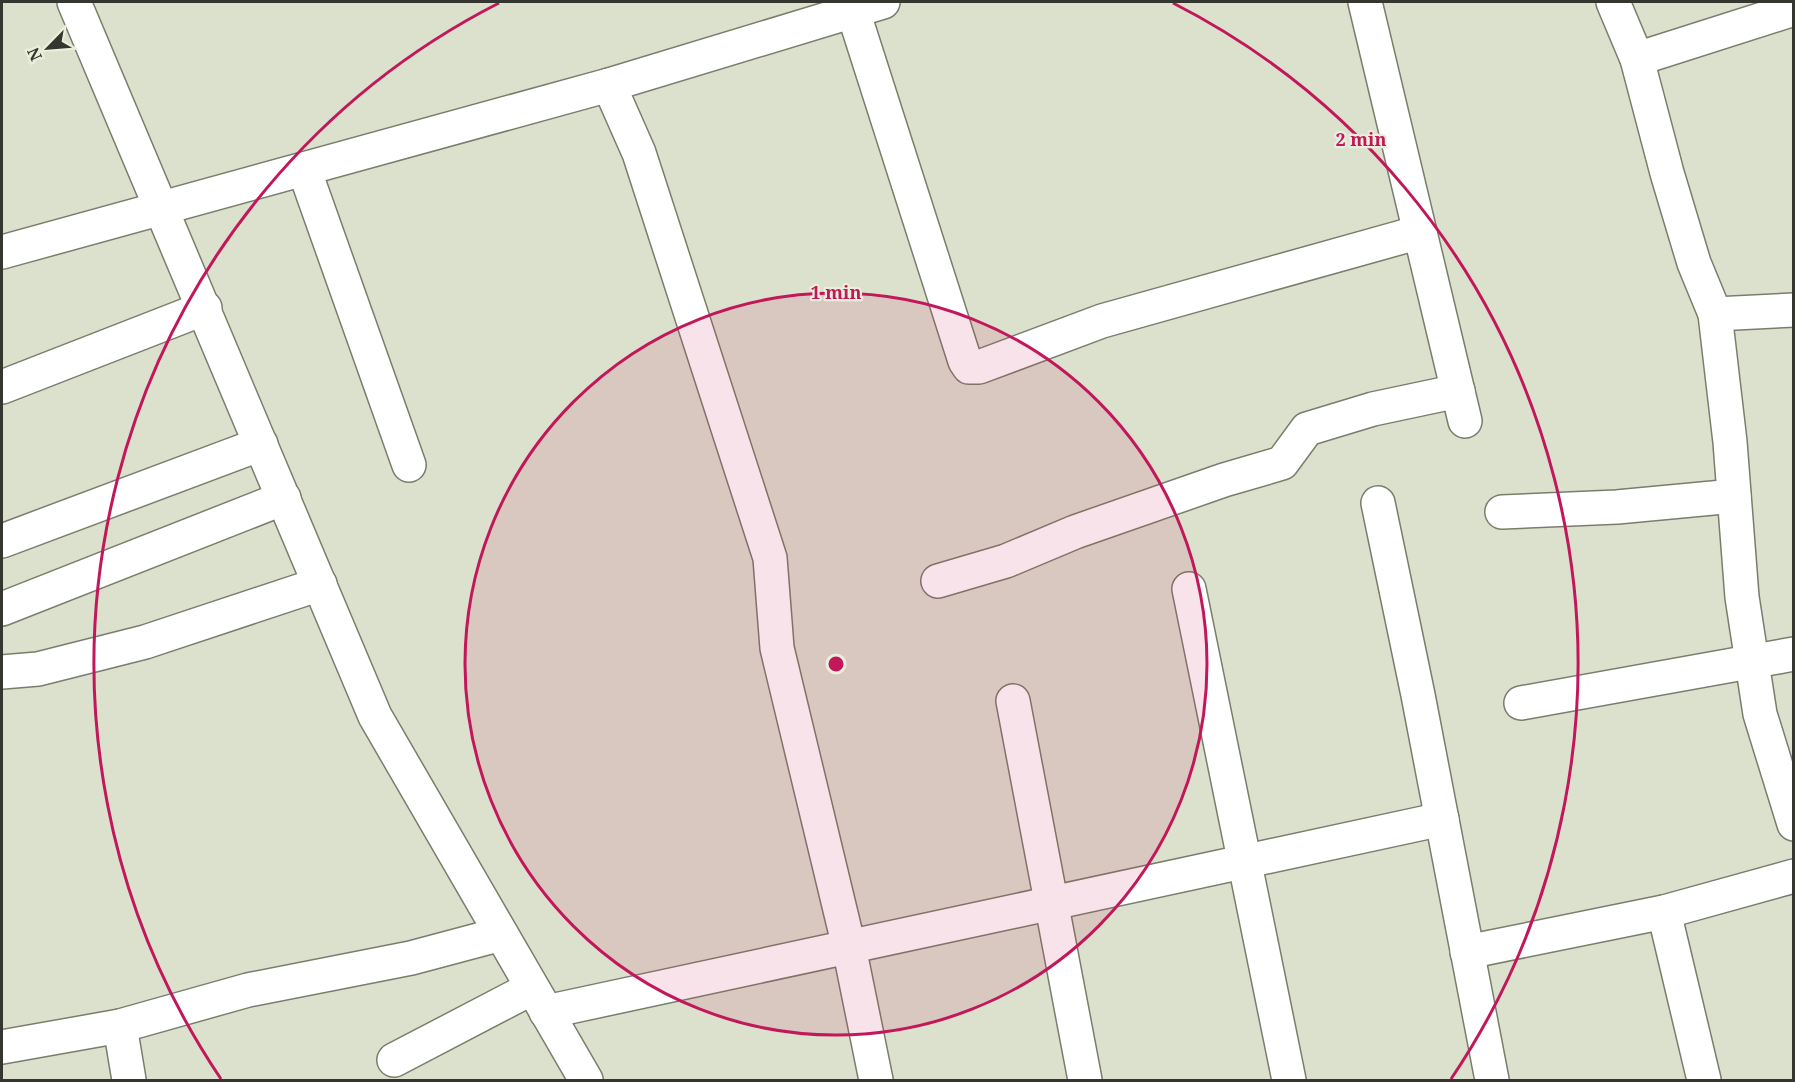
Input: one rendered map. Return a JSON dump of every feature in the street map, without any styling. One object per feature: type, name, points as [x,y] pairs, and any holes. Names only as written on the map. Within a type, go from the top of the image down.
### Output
[{"type":"street","points":[[74,2],[163,208],[375,716],[586,1080]]},
{"type":"street","points":[[938,581],[1006,561],[1075,532],[1224,480],[1282,463],[1307,429],[1373,409],[1461,406],[1365,2]]},
{"type":"street","points":[[1613,2],[1637,59],[1694,263],[1715,314],[1730,442],[1742,597],[1760,714],[1794,824]]},
{"type":"street","points":[[2,252],[609,85],[868,6],[964,361],[969,367],[979,367],[1102,321],[1420,232]]},
{"type":"street","points":[[1637,59],[1794,9]]},
{"type":"street","points":[[609,85],[639,153],[770,558],[777,648],[849,947],[876,1080]]},
{"type":"street","points":[[304,170],[409,465]]},
{"type":"street","points":[[2,387],[205,308]]},
{"type":"street","points":[[1715,314],[1794,310]]},
{"type":"street","points":[[2,541],[261,444]]},
{"type":"street","points":[[1502,512],[1617,507],[1734,496]]},
{"type":"street","points":[[2,609],[284,498]]},
{"type":"street","points":[[1378,503],[1492,1080]]},
{"type":"street","points":[[2,672],[38,669],[145,642],[320,584]]},
{"type":"street","points":[[1189,589],[1288,1080]]},
{"type":"street","points":[[1521,703],[1794,654]]},
{"type":"street","points":[[1013,701],[1085,1080]]},
{"type":"street","points":[[394,1060],[539,1000],[849,947],[1442,819]]},
{"type":"street","points":[[1467,952],[1664,912],[1794,876]]},
{"type":"street","points":[[1664,912],[1704,1080]]},
{"type":"street","points":[[2,1047],[120,1026],[248,990],[411,958],[501,934]]},
{"type":"street","points":[[120,1026],[129,1080]]}]
